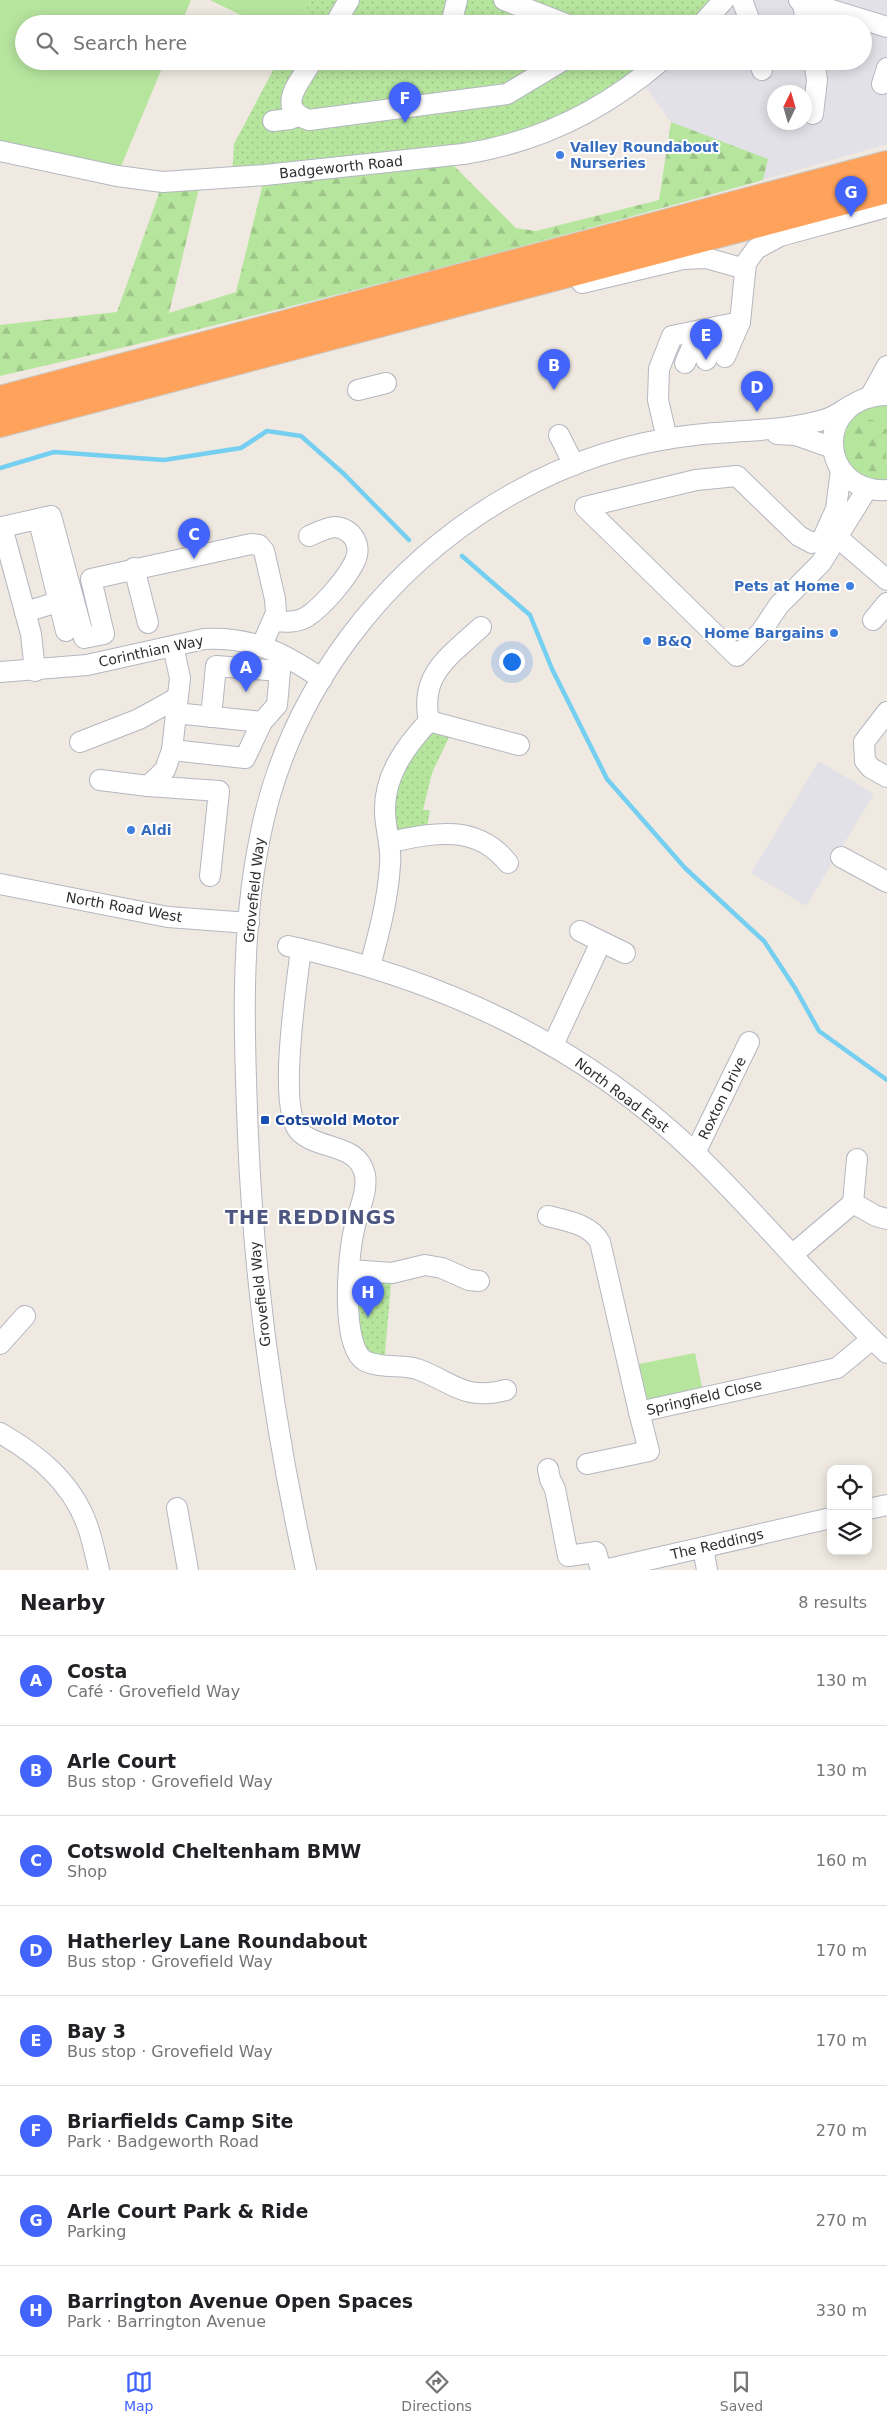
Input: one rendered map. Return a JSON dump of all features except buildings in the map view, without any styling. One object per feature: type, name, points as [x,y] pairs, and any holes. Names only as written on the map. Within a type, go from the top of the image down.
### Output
[{"type":"highway","points":[[0,400],[887,165]]},
{"type":"highway","points":[[0,423],[887,190]]},
{"type":"street","points":[[340,15],[349,0]]},
{"type":"street","points":[[453,15],[457,0]]},
{"type":"street","points":[[504,0],[543,15]]},
{"type":"street","points":[[710,15],[724,0]]},
{"type":"street","points":[[742,0],[748,15]]},
{"type":"street","points":[[800,0],[804,15]]},
{"type":"street","points":[[800,0],[848,15]]},
{"type":"street","points":[[872,22],[887,27]]},
{"type":"street","points":[[307,70],[291,101],[292,109],[298,116],[309,120],[507,94],[547,70]]},
{"type":"street","name":"Badgeworth Road","points":[[0,151],[117,176],[163,182],[265,175],[492,150],[550,131],[589,112],[640,79],[650,70]]},
{"type":"street","points":[[813,114],[817,80],[815,70]]},
{"type":"street","points":[[273,121],[298,116]]},
{"type":"street","points":[[720,326],[706,360],[746,263],[756,249],[772,239],[887,207]]},
{"type":"street","points":[[377,324],[564,288],[684,259],[706,258],[745,269]]},
{"type":"street","points":[[667,439],[658,400],[659,369],[672,336],[720,326]]},
{"type":"street","points":[[879,395],[887,366]]},
{"type":"street","points":[[358,390],[386,382]]},
{"type":"street","name":"Grovefield Way","points":[[306,1570],[287,1482],[272,1396],[254,1239],[246,1080],[249,923],[260,834],[270,795],[295,730],[322,679],[346,642],[371,610],[400,578],[434,547],[501,500],[574,465],[632,446],[667,439],[753,431],[826,420],[850,406],[879,395]]},
{"type":"street","points":[[850,406],[840,417],[834,432],[833,448],[841,470],[853,482],[882,490]]},
{"type":"street","name":"Grovefield Way","points":[[753,431],[796,435],[833,448]]},
{"type":"street","points":[[558,435],[574,465]]},
{"type":"street","points":[[841,470],[836,508],[829,538],[821,563],[778,605],[762,632],[737,656],[585,508],[696,480],[737,476],[799,536],[812,543],[829,538],[882,490]]},
{"type":"street","points":[[35,671],[31,634],[2,527],[52,516],[84,638],[104,634],[91,578],[251,544],[258,545],[266,558],[275,599],[274,621],[262,645]]},
{"type":"street","points":[[39,519],[66,631]]},
{"type":"street","points":[[274,621],[293,622],[307,617],[336,589],[355,560],[358,545],[352,535],[345,531],[334,527],[309,536]]},
{"type":"street","points":[[829,538],[887,580]]},
{"type":"street","points":[[134,568],[148,623]]},
{"type":"street","points":[[25,612],[58,602]]},
{"type":"street","points":[[873,620],[887,603]]},
{"type":"street","points":[[370,966],[388,887],[390,842],[385,812],[386,794],[391,778],[402,753],[430,721],[427,700],[428,689],[437,668],[481,627]]},
{"type":"street","name":"Corinthian Way","points":[[0,672],[35,671],[87,665],[204,639],[221,638],[262,645],[282,654],[322,679]]},
{"type":"street","points":[[148,786],[165,770],[172,750],[180,678],[173,646]]},
{"type":"street","points":[[172,750],[245,758],[262,722],[277,705],[280,670],[216,666],[212,716]]},
{"type":"street","points":[[80,742],[176,705],[212,716],[262,722]]},
{"type":"street","points":[[887,712],[864,742],[864,761],[871,768],[887,777]]},
{"type":"street","points":[[430,721],[519,745]]},
{"type":"street","points":[[100,780],[148,786],[219,791],[210,876]]},
{"type":"street","points":[[390,842],[446,832],[461,834],[500,852],[508,863]]},
{"type":"street","points":[[841,857],[887,882]]},
{"type":"street","name":"North Road West","points":[[0,884],[168,917],[249,923]]},
{"type":"street","points":[[580,931],[625,954]]},
{"type":"street","points":[[553,1045],[601,942]]},
{"type":"street","name":"North Road East","points":[[350,1270],[353,1232],[365,1188],[362,1168],[353,1155],[346,1151],[304,1135],[295,1125],[290,1112],[294,948],[370,966],[455,996],[553,1045],[626,1094],[695,1153],[887,1353]]},
{"type":"street","name":"Roxton Drive","points":[[695,1153],[749,1042]]},
{"type":"street","points":[[793,1254],[853,1203],[857,1158]]},
{"type":"street","points":[[853,1203],[876,1216],[887,1219]]},
{"type":"street","name":"Springfield Close","points":[[548,1216],[584,1227],[592,1232],[600,1242],[639,1412],[837,1368],[872,1339]]},
{"type":"street","points":[[479,1281],[468,1280],[442,1268],[425,1265],[392,1273],[350,1270],[349,1322],[354,1344],[362,1359],[371,1363],[415,1369],[466,1392],[487,1394],[506,1390]]},
{"type":"street","points":[[0,1344],[26,1316]]},
{"type":"street","points":[[587,1464],[649,1451],[639,1412]]},
{"type":"street","points":[[0,1433],[37,1456],[50,1468],[71,1494],[86,1523],[99,1570]]},
{"type":"street","points":[[548,1469],[550,1479],[555,1488],[568,1556],[596,1552],[602,1570]]},
{"type":"street","points":[[872,1508],[887,1505]]},
{"type":"street","points":[[177,1508],[188,1570]]},
{"type":"street","name":"The Reddings","points":[[602,1570],[634,1566],[827,1519]]},
{"type":"street","points":[[703,1548],[707,1570]]},
{"type":"shaded area","points":[[724,0],[887,0],[887,144],[763,180],[767,159],[671,122],[640,79],[650,70],[872,70],[872,15],[710,15]]},
{"type":"shaded area","points":[[819,761],[874,794],[806,906],[751,873]]},
{"type":"green space","points":[[0,0],[191,0],[185,15],[15,15],[15,70],[161,70],[117,176],[0,151]]},
{"type":"green space","points":[[210,0],[311,0],[303,15],[241,15]]},
{"type":"green space","points":[[311,0],[724,0],[710,15],[303,15]]},
{"type":"green space","points":[[273,70],[647,70],[542,135],[232,178],[234,144]]},
{"type":"green space","points":[[671,122],[768,159],[763,180],[383,283],[192,331],[0,376],[0,325],[117,312],[163,182],[201,180],[169,313],[236,292],[265,175],[444,156],[516,228],[536,231],[659,200]]},
{"type":"green space","points":[[887,404],[887,483],[855,475],[843,456],[840,441],[841,434],[858,409]]},
{"type":"green space","points":[[869,419],[875,421],[880,429],[887,429],[885,477],[868,473],[866,471],[866,463],[850,461],[848,450],[853,448],[854,443],[851,437],[851,429],[856,426],[862,427]]},
{"type":"green space","points":[[429,721],[453,729],[432,773],[423,810],[430,810],[426,834],[388,832],[386,793]]},
{"type":"green space","points":[[350,1270],[392,1273],[384,1365],[362,1359]]},
{"type":"green space","points":[[695,1353],[704,1397],[639,1412],[629,1366]]},
{"type":"waterway","points":[[0,468],[54,452],[164,460],[241,448],[267,431],[301,436],[344,474],[409,540]]},
{"type":"waterway","points":[[462,556],[530,615],[552,669],[607,779],[685,868],[764,941],[795,988],[819,1031],[887,1080]]},
{"type":"place","name":"Briarfields Camp Site","points":[[405,123]]},
{"type":"place","name":"Valley Roundabout Nurseries","points":[[560,155]]},
{"type":"place","name":"Arle Court Park & Ride","points":[[851,217]]},
{"type":"place","name":"Bay 3","points":[[706,360]]},
{"type":"place","name":"Arle Court","points":[[554,390]]},
{"type":"place","name":"Hatherley Lane Roundabout","points":[[757,412]]},
{"type":"place","name":"Cotswold Cheltenham BMW","points":[[194,559]]},
{"type":"place","name":"Pets at Home","points":[[850,586]]},
{"type":"place","name":"Home Bargains","points":[[834,633]]},
{"type":"place","name":"B&Q","points":[[647,641]]},
{"type":"place","name":"Costa","points":[[246,692]]},
{"type":"place","name":"Aldi","points":[[131,830]]},
{"type":"place","name":"Cotswold Motor","points":[[265,1120]]},
{"type":"place","name":"Barrington Avenue Open Spaces","points":[[368,1317]]},
{"type":"district","name":"THE REDDINGS","points":[[311,1217]]}]
